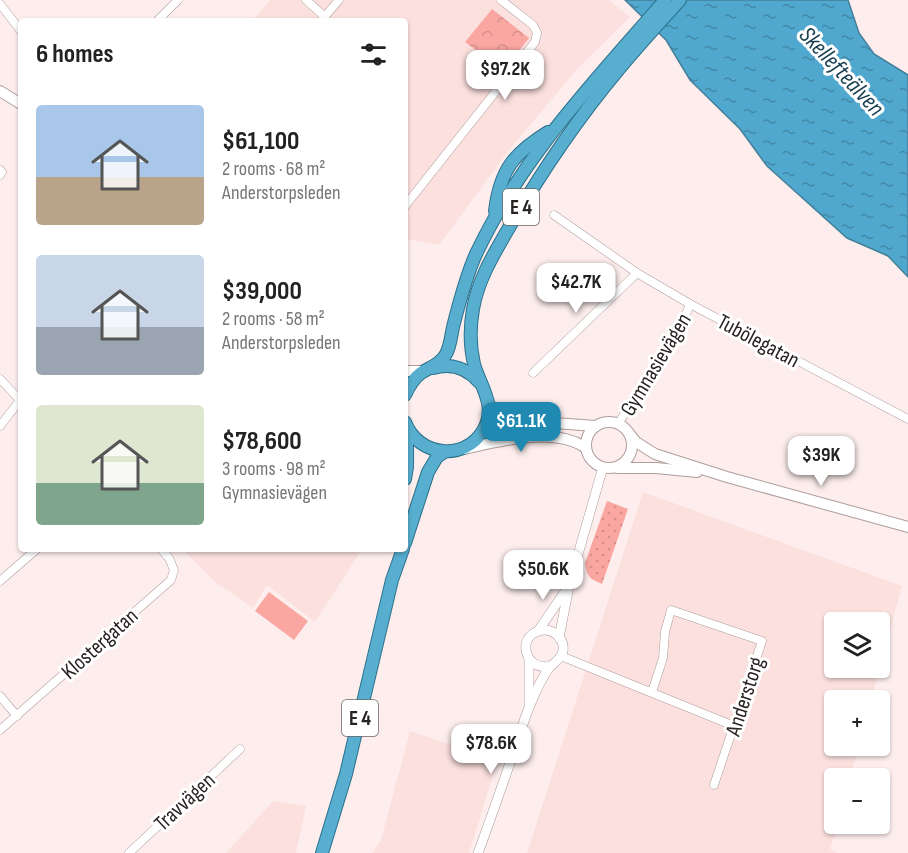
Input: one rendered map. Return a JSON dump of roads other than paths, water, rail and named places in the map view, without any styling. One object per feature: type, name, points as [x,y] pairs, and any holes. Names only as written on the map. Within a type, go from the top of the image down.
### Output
[{"type":"highway","name":"E 4","points":[[488,400],[474,363],[472,343],[473,307],[481,280],[526,198],[665,0]]},
{"type":"highway","name":"E 4","points":[[426,370],[446,355],[463,289],[475,256],[495,217],[497,199],[508,166],[534,140],[556,126],[637,41],[680,0]]},
{"type":"highway","points":[[408,390],[414,380],[426,370],[437,366],[448,366],[465,370],[478,380],[488,400],[488,418],[483,431],[474,442],[460,449],[437,451],[415,439],[408,427]]},
{"type":"highway","points":[[408,534],[428,472],[437,457],[444,452]]},
{"type":"highway","name":"E 4","points":[[322,853],[346,774],[392,580],[396,552]]},
{"type":"highway","name":"E 4","points":[[392,580],[402,552]]},
{"type":"main road","points":[[0,91],[18,102]]},
{"type":"main road","points":[[408,371],[426,370]]},
{"type":"main road","points":[[488,400],[501,415],[512,420],[596,426],[607,422],[618,424],[636,442],[655,454],[727,477],[908,527]]},
{"type":"main road","points":[[596,426],[586,441],[586,448],[593,461],[606,468],[656,468],[727,477]]},
{"type":"main road","points":[[606,468],[622,464],[629,456],[632,442],[628,432]]},
{"type":"main road","points":[[460,449],[539,437],[571,441],[586,448]]},
{"type":"street","points":[[160,18],[177,0]]},
{"type":"street","points":[[306,0],[322,18]]},
{"type":"street","points":[[324,18],[339,0]]},
{"type":"street","points":[[408,202],[535,42],[537,33],[533,25],[501,0]]},
{"type":"street","points":[[0,4],[18,27]]},
{"type":"street","name":"Tubölegatan","points":[[554,215],[637,273],[690,304],[908,419]]},
{"type":"street","points":[[533,373],[637,273]]},
{"type":"street","name":"Gymnasievägen","points":[[618,424],[685,317],[690,304]]},
{"type":"street","points":[[0,379],[18,397]]},
{"type":"street","points":[[0,426],[18,404]]},
{"type":"street","points":[[560,638],[569,586],[606,468]]},
{"type":"street","points":[[0,581],[34,552]]},
{"type":"street","name":"Klostergatan","points":[[0,730],[171,580],[174,570],[169,558],[163,552]]},
{"type":"street","points":[[529,707],[529,659],[526,645],[530,636],[538,631],[569,586]]},
{"type":"street","name":"Anderstorg","points":[[652,692],[663,658],[665,632],[671,610],[762,641],[714,785]]},
{"type":"street","points":[[478,853],[529,707],[542,679],[561,656],[563,647],[560,638],[547,630],[538,631]]},
{"type":"street","points":[[561,656],[735,726]]},
{"type":"street","points":[[529,659],[536,665],[551,666]]},
{"type":"street","points":[[0,696],[17,716]]},
{"type":"street","name":"Travvägen","points":[[129,853],[240,749]]},
{"type":"water","name":"Skellefteälven","points":[[625,0],[848,0],[859,33],[874,54],[908,75],[908,277],[888,256],[847,238],[767,166],[740,129],[690,80],[666,40]]}]
